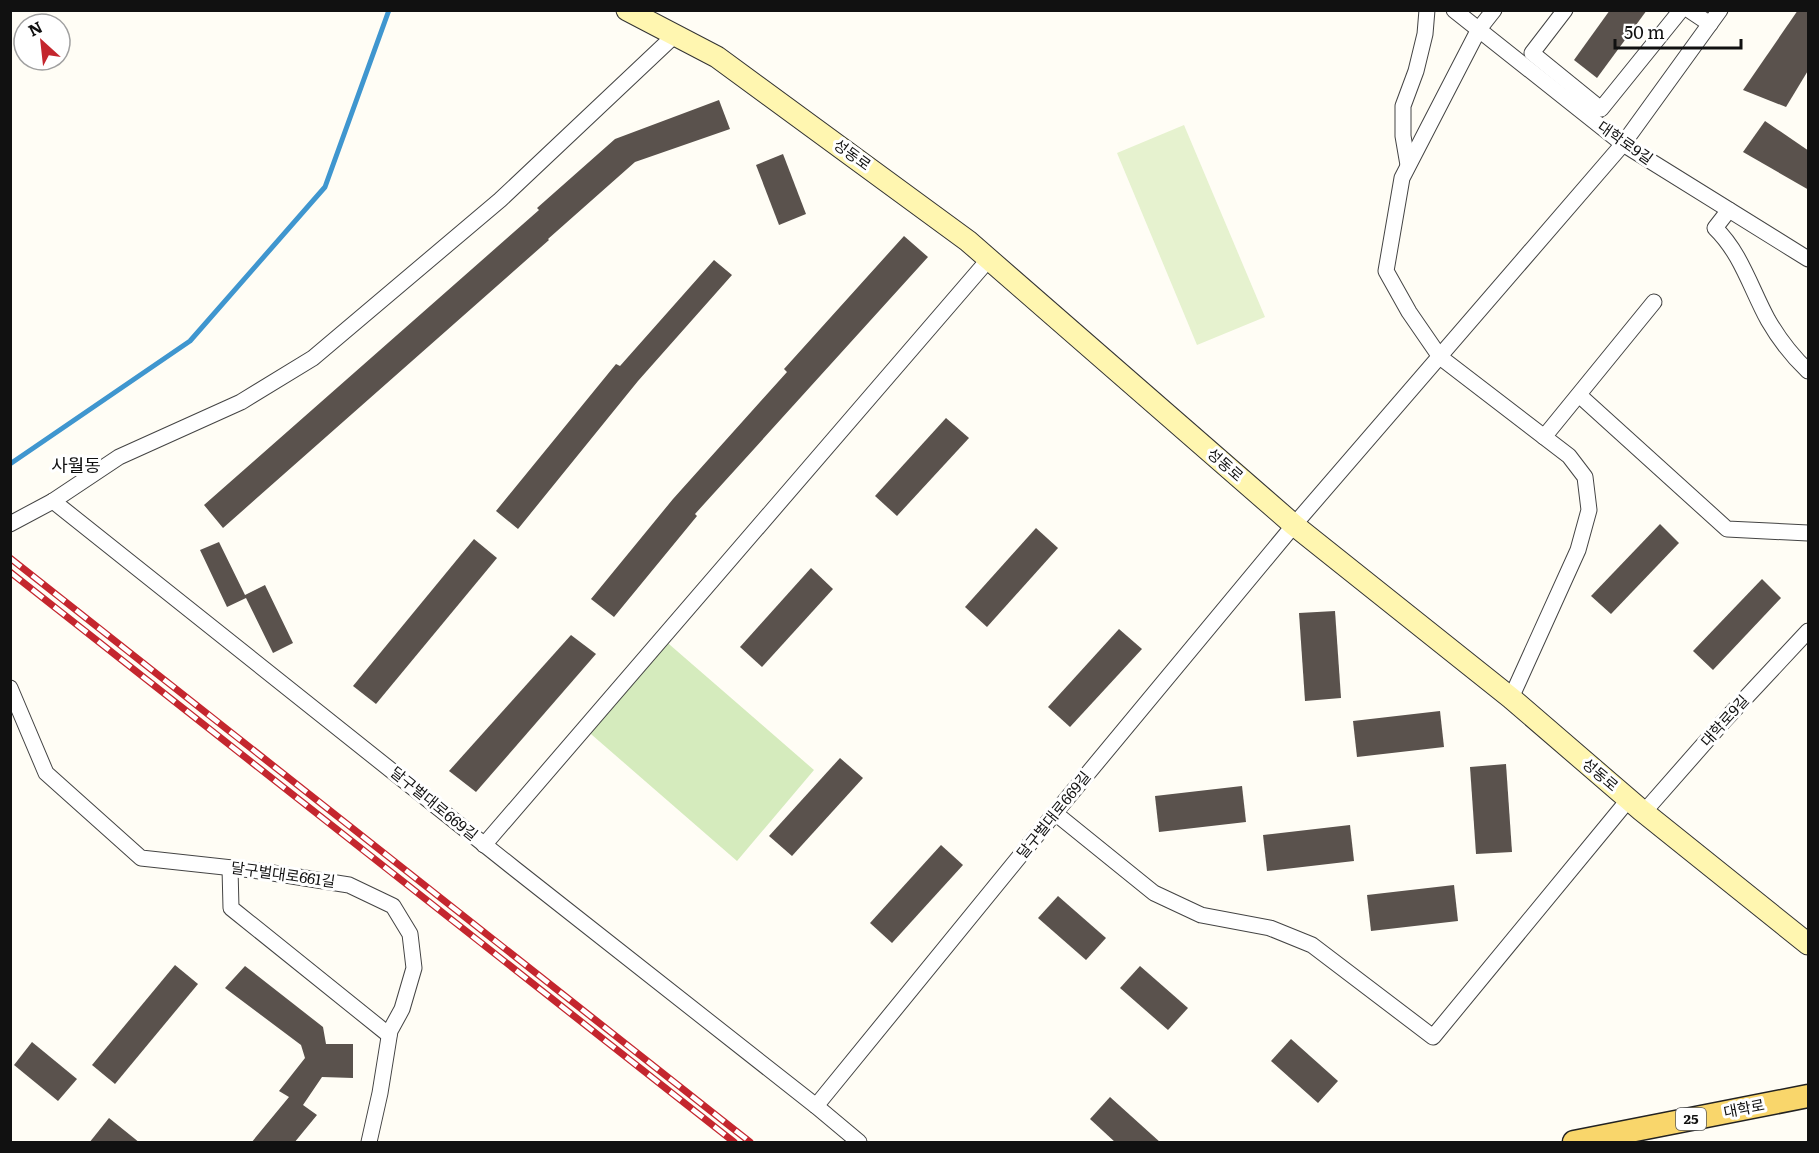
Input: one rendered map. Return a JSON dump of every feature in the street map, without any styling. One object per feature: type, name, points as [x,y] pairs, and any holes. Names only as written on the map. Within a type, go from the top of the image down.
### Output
[{"type":"main road","name":"대학로","points":[[1574,1143],[1809,1096]]},
{"type":"street","name":"성동로","points":[[627,10],[717,57],[959,234],[1294,525],[1510,698],[1637,805],[1809,944]]},
{"type":"street","points":[[1408,165],[1403,135],[1403,106],[1423,44],[1427,10]]},
{"type":"street","name":"대학로9길","points":[[1454,10],[1623,144],[1809,258]]},
{"type":"street","points":[[1494,10],[1479,29],[1402,178],[1386,271],[1409,312],[1440,357],[1569,456],[1585,477],[1589,510],[1578,550],[1510,698]]},
{"type":"street","points":[[1565,10],[1532,53],[1600,109],[1681,10]]},
{"type":"street","points":[[1689,10],[1710,24]]},
{"type":"street","name":"달구벌대로669길","points":[[816,1106],[1294,525],[1623,144],[1720,10]]},
{"type":"street","points":[[10,524],[53,501],[119,457],[241,402],[313,358],[500,201],[676,34]]},
{"type":"street","points":[[1729,210],[1715,228],[1727,239],[1769,321],[1790,354],[1809,371]]},
{"type":"street","points":[[484,844],[989,259]]},
{"type":"street","points":[[1544,437],[1654,302]]},
{"type":"street","points":[[1579,395],[1727,529],[1809,533]]},
{"type":"street","name":"달구벌대로669길","points":[[53,501],[816,1106],[859,1143]]},
{"type":"street","name":"대학로9길","points":[[1055,813],[1154,893],[1201,915],[1270,928],[1312,945],[1433,1037],[1637,805],[1724,721],[1809,631]]},
{"type":"street","name":"달구벌대로661길","points":[[10,688],[46,773],[141,858],[260,871],[349,885],[393,906],[410,934],[414,968],[402,1009],[389,1035],[369,1143]]},
{"type":"street","points":[[230,868],[231,908],[389,1035]]},
{"type":"green space","points":[[1184,125],[1265,317],[1197,345],[1117,153]]},
{"type":"green space","points":[[662,638],[814,770],[737,861],[584,728]]},
{"type":"building","points":[[1610,10],[1647,10],[1597,78],[1574,60]]},
{"type":"building","points":[[1798,10],[1809,10],[1809,69],[1786,107],[1743,90]]},
{"type":"building","points":[[719,100],[730,129],[635,162],[223,528],[204,505],[539,210],[537,208],[615,139]]},
{"type":"building","points":[[1765,121],[1809,151],[1809,190],[1743,152]]},
{"type":"building","points":[[783,154],[806,214],[779,225],[756,165]]},
{"type":"building","points":[[904,236],[928,257],[695,514],[697,516],[614,617],[591,599],[673,499],[787,372],[784,369]]},
{"type":"building","points":[[714,260],[732,275],[638,381],[518,529],[496,511],[616,364],[620,366]]},
{"type":"building","points":[[946,418],[969,438],[897,516],[875,496]]},
{"type":"building","points":[[1660,524],[1679,543],[1611,614],[1591,596]]},
{"type":"building","points":[[1036,528],[1058,548],[987,627],[965,607]]},
{"type":"building","points":[[474,539],[497,558],[376,704],[353,686]]},
{"type":"building","points":[[219,542],[245,595],[265,585],[293,643],[273,653],[246,598],[227,607],[200,550]]},
{"type":"building","points":[[811,568],[833,589],[762,667],[740,647]]},
{"type":"building","points":[[1762,579],[1781,598],[1713,670],[1693,651]]},
{"type":"building","points":[[1335,611],[1341,698],[1305,701],[1299,613]]},
{"type":"building","points":[[1119,629],[1142,649],[1070,727],[1048,707]]},
{"type":"building","points":[[571,635],[596,654],[476,792],[449,771]]},
{"type":"building","points":[[1440,711],[1444,747],[1357,757],[1353,721]]},
{"type":"building","points":[[840,758],[863,778],[792,856],[769,836]]},
{"type":"building","points":[[1506,764],[1512,852],[1476,854],[1470,767]]},
{"type":"building","points":[[1242,786],[1246,822],[1159,832],[1155,796]]},
{"type":"building","points":[[1350,825],[1354,861],[1267,871],[1263,835]]},
{"type":"building","points":[[941,845],[963,865],[892,943],[870,923]]},
{"type":"building","points":[[1454,885],[1458,921],[1371,931],[1367,895]]},
{"type":"building","points":[[1058,896],[1106,938],[1086,960],[1038,918]]},
{"type":"building","points":[[175,965],[198,984],[115,1084],[92,1065]]},
{"type":"building","points":[[245,966],[323,1027],[326,1044],[353,1044],[353,1078],[322,1077],[303,1105],[317,1115],[294,1143],[251,1143],[289,1097],[279,1091],[305,1058],[301,1045],[225,988]]},
{"type":"building","points":[[1140,966],[1188,1008],[1168,1030],[1120,988]]},
{"type":"building","points":[[1291,1039],[1338,1081],[1318,1103],[1271,1061]]},
{"type":"building","points":[[32,1042],[77,1079],[58,1101],[14,1065]]},
{"type":"building","points":[[1110,1097],[1161,1143],[1116,1143],[1090,1119]]},
{"type":"building","points":[[109,1118],[140,1143],[89,1143]]},
{"type":"waterway","points":[[10,464],[190,341],[325,187],[389,10]]},
{"type":"railway","points":[[10,558],[750,1142]]},
{"type":"railway","points":[[10,572],[734,1142]]},
{"type":"district","name":"사월동","points":[[76,466]]}]
